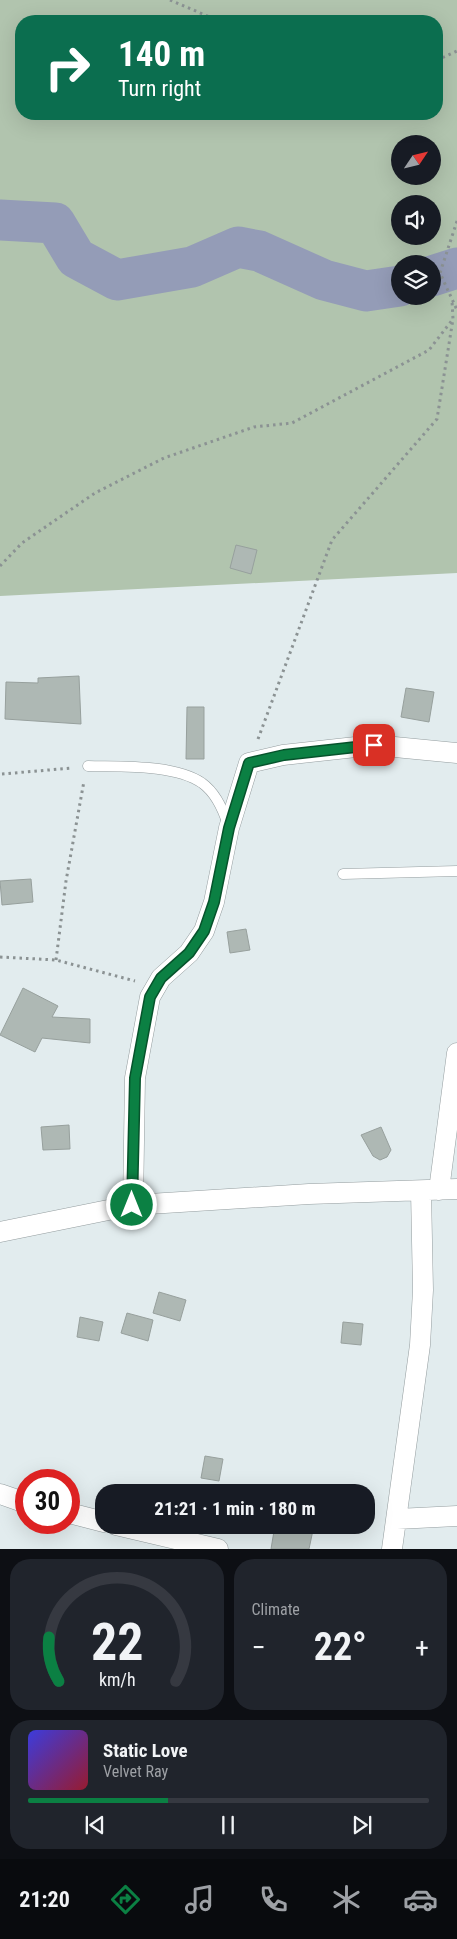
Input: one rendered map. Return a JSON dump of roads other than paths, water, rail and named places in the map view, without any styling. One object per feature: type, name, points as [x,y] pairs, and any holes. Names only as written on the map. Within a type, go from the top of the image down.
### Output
[{"type":"street","points":[[132,1205],[135,1078],[150,997],[155,986],[189,953],[204,931],[214,902],[229,828],[249,763],[284,755],[374,745],[457,753]]},
{"type":"street","points":[[392,1549],[420,1345],[423,1290],[439,1190],[457,1053]]},
{"type":"street","points":[[0,1232],[132,1205],[309,1194],[439,1190]]},
{"type":"street","points":[[0,1494],[15,1499]]},
{"type":"street","points":[[80,1516],[95,1520]]},
{"type":"street","points":[[397,1519],[457,1516]]},
{"type":"street","points":[[154,1534],[218,1549]]},
{"type":"lane","points":[[88,766],[141,768],[189,777],[202,784],[213,794],[221,805],[229,828]]},
{"type":"lane","points":[[343,874],[457,871]]},
{"type":"waterway","points":[[0,220],[55,223],[76,258],[117,280],[192,267],[238,247],[259,251],[324,280],[366,291],[391,287]]},
{"type":"waterway","points":[[441,273],[457,268]]}]
